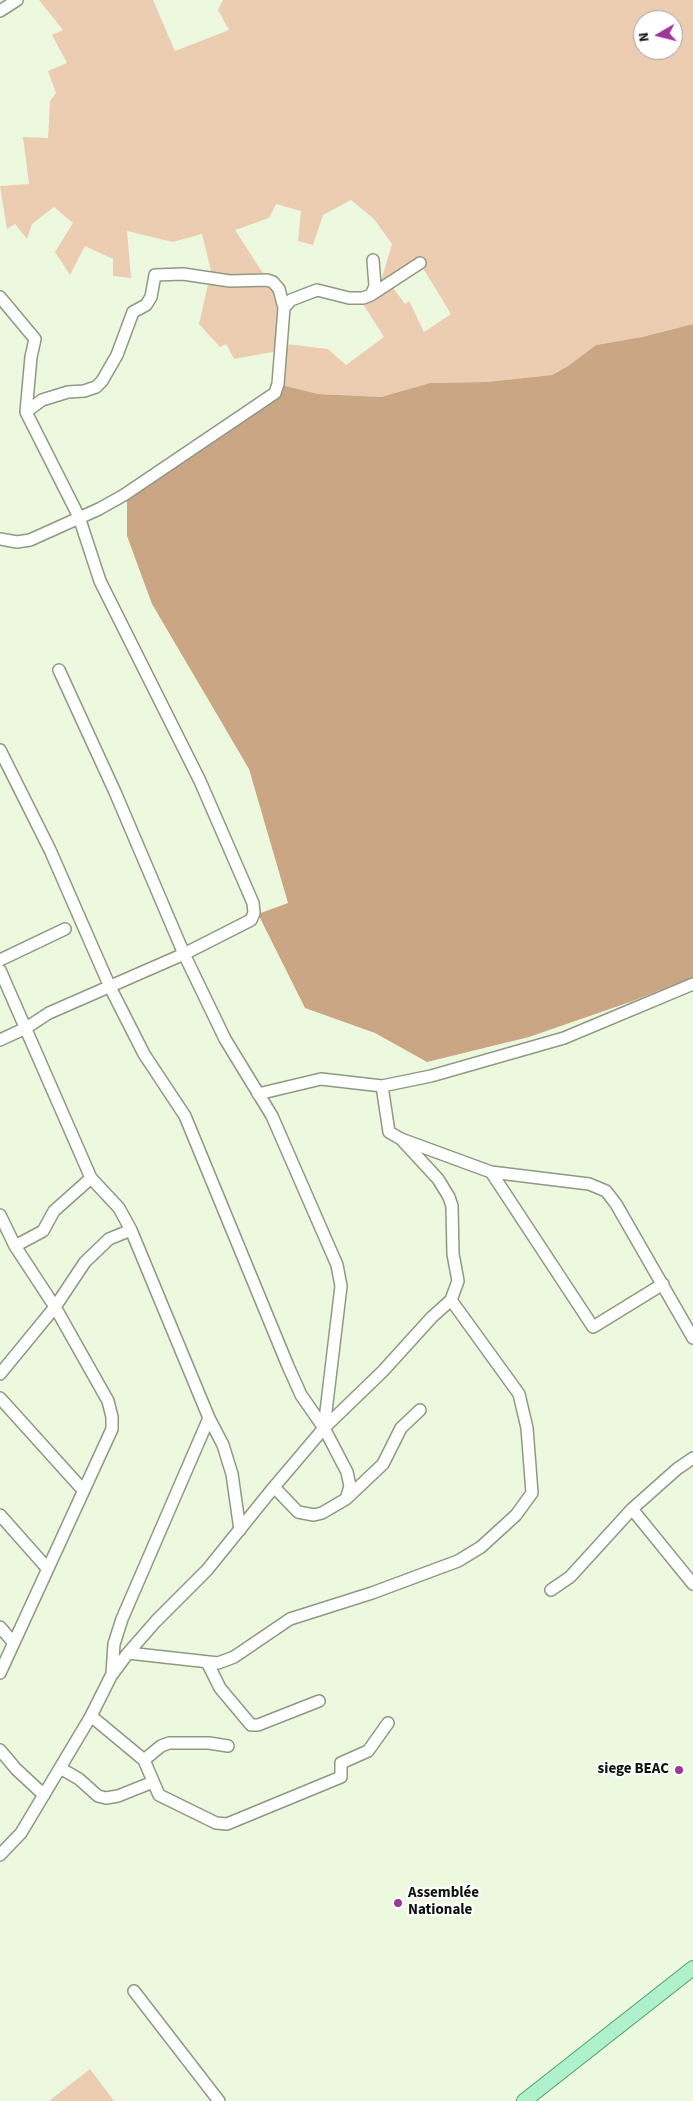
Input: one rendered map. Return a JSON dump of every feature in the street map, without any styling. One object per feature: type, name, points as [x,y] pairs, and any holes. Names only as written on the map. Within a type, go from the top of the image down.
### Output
[{"type":"main road","points":[[529,2099],[693,1968]]},
{"type":"street","points":[[0,11],[17,0]]},
{"type":"street","points":[[371,295],[375,286],[373,260]]},
{"type":"street","points":[[284,308],[291,300],[317,290],[349,298],[363,298],[371,295],[420,263]]},
{"type":"street","points":[[0,539],[17,542],[30,540],[124,495],[274,393],[278,384],[284,308],[279,289],[273,282],[267,280],[230,281],[182,274],[155,275],[151,297],[146,305],[133,312],[117,355],[102,381],[96,387],[84,391],[68,392],[42,400],[26,412]]},
{"type":"street","points":[[0,296],[35,338],[31,357],[26,412],[79,517],[100,581],[200,781],[253,903],[254,913],[251,920],[184,954],[49,1013],[26,1028],[0,1040]]},
{"type":"street","points":[[59,670],[184,954],[225,1039],[272,1116],[340,1276],[341,1286],[324,1428]]},
{"type":"street","points":[[0,750],[50,850],[110,987],[144,1054],[185,1116],[288,1366],[301,1394],[324,1428],[347,1472],[350,1486],[346,1498]]},
{"type":"street","points":[[0,960],[65,929]]},
{"type":"street","points":[[0,970],[91,1178],[119,1208],[131,1230],[209,1418],[223,1445],[232,1474],[240,1530]]},
{"type":"street","points":[[258,1094],[321,1079],[382,1086],[432,1076],[564,1038],[693,984]]},
{"type":"street","points":[[382,1086],[389,1132],[401,1139],[491,1172],[589,1184],[606,1191],[693,1338]]},
{"type":"street","points":[[0,1856],[22,1833],[112,1676],[128,1653],[156,1621],[208,1570],[324,1428],[383,1371],[432,1317],[452,1300],[458,1280],[453,1254],[452,1206],[438,1179],[401,1139]]},
{"type":"street","points":[[491,1172],[593,1327],[662,1284]]},
{"type":"street","points":[[15,1246],[43,1231],[54,1211],[91,1178]]},
{"type":"street","points":[[0,1214],[15,1246],[55,1307],[108,1401],[112,1417],[112,1429],[0,1673]]},
{"type":"street","points":[[0,1374],[55,1307],[85,1262],[109,1239],[131,1230]]},
{"type":"street","points":[[128,1653],[218,1663],[234,1657],[290,1619],[372,1593],[458,1561],[481,1547],[516,1515],[532,1493],[527,1428],[519,1394],[452,1300]]},
{"type":"street","points":[[0,1398],[83,1490]]},
{"type":"street","points":[[274,1487],[298,1512],[306,1515],[322,1513],[346,1498],[383,1464],[401,1428],[420,1410]]},
{"type":"street","points":[[112,1676],[114,1644],[122,1619],[209,1418]]},
{"type":"street","points":[[551,1590],[570,1577],[632,1508],[677,1469],[693,1458]]},
{"type":"street","points":[[632,1508],[693,1584]]},
{"type":"street","points":[[0,1514],[47,1568]]},
{"type":"street","points":[[0,1627],[14,1642]]},
{"type":"street","points":[[207,1662],[220,1688],[250,1725],[258,1725],[319,1701]]},
{"type":"street","points":[[90,1716],[144,1760],[158,1795],[216,1823],[227,1824],[341,1777],[341,1763],[368,1752],[388,1723]]},
{"type":"street","points":[[144,1760],[161,1746],[168,1743],[209,1743],[228,1746]]},
{"type":"street","points":[[0,1750],[16,1769],[44,1795]]},
{"type":"street","points":[[60,1768],[79,1779],[98,1796],[106,1798],[118,1796],[153,1782]]},
{"type":"street","points":[[134,1991],[219,2101]]},
{"type":"shaded area","points":[[39,0],[153,0],[175,51],[229,30],[218,10],[223,0],[693,0],[693,324],[642,337],[596,345],[568,366],[552,375],[487,382],[430,383],[381,397],[318,394],[282,385],[286,344],[328,349],[346,365],[384,337],[363,304],[391,285],[405,304],[409,301],[424,332],[451,314],[418,260],[379,287],[392,244],[374,219],[351,200],[323,215],[313,245],[298,241],[301,211],[276,204],[269,218],[235,230],[281,301],[278,351],[234,359],[226,344],[220,347],[199,324],[211,271],[202,234],[173,242],[127,231],[131,278],[113,276],[113,259],[85,246],[70,275],[55,252],[73,223],[54,207],[32,224],[27,239],[15,224],[7,229],[0,186],[29,184],[23,137],[48,138],[50,101],[56,93],[48,71],[67,63],[52,35],[63,30]]},
{"type":"shaded area","points":[[693,324],[693,977],[633,1001],[529,1037],[427,1062],[375,1033],[305,1008],[258,914],[288,903],[249,769],[152,604],[127,536],[127,485],[282,385],[318,394],[381,397],[430,383],[487,382],[552,375],[568,366],[596,345],[642,337]]},
{"type":"shaded area","points":[[90,2069],[114,2101],[49,2101]]},
{"type":"place","name":"siege BEAC","points":[[679,1770]]},
{"type":"place","name":"Assemblée Nationale","points":[[398,1903]]}]
